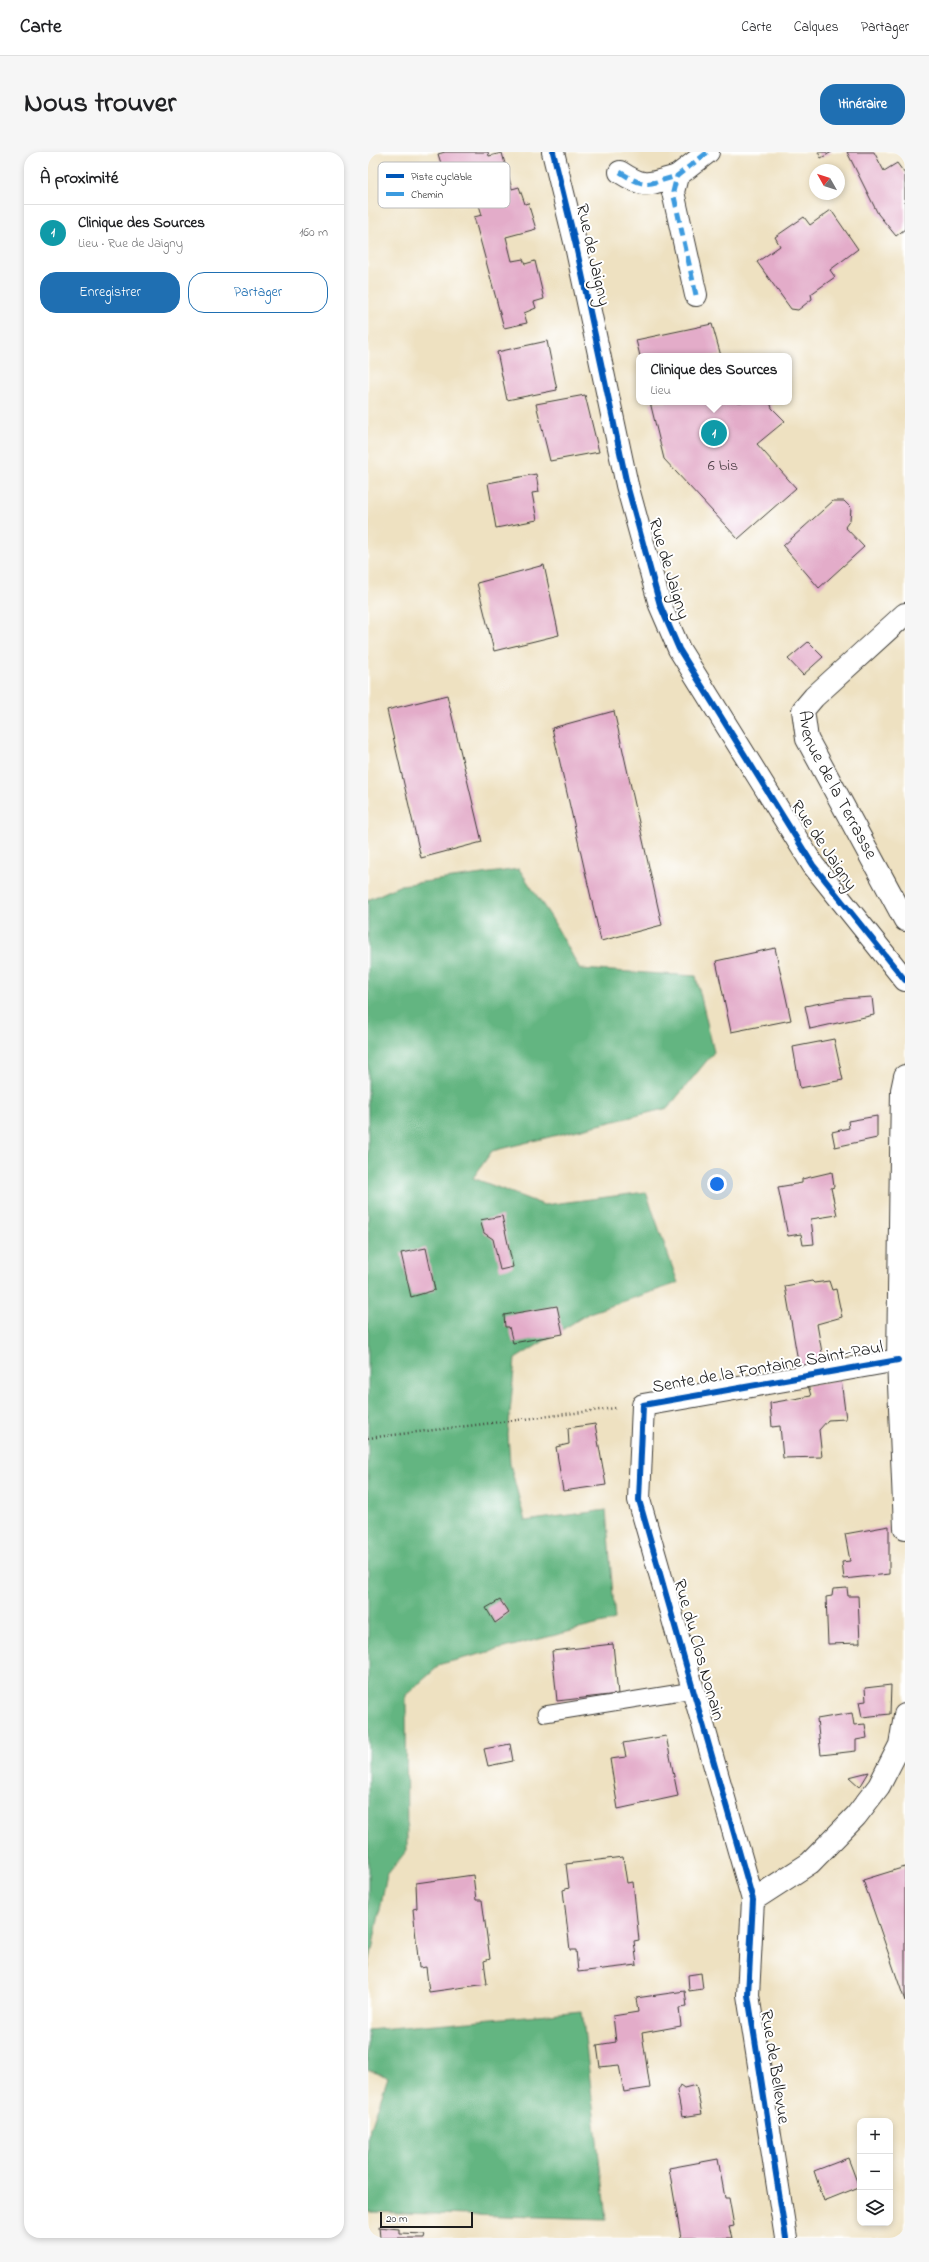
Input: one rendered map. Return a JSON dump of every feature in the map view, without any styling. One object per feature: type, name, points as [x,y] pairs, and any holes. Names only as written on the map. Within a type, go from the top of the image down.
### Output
[{"type":"street","name":"Rue de Jaigny","points":[[553,152],[576,246],[627,485],[660,605],[679,649],[813,865],[905,980]]},
{"type":"street","points":[[620,172],[637,183],[649,183],[677,176],[708,152]]},
{"type":"street","points":[[677,176],[674,192],[696,295]]},
{"type":"street","name":"Avenue de la Terrasse","points":[[905,614],[814,697],[803,710],[807,739],[905,920]]},
{"type":"street","points":[[905,1076],[902,1090],[898,1360],[905,1528]]},
{"type":"street","name":"Sente de la Fontaine Saint-Paul","points":[[643,1404],[898,1360]]},
{"type":"street","name":"Rue du Clos Nonain","points":[[643,1404],[639,1500],[753,1900]]},
{"type":"street","points":[[753,1900],[810,1863],[856,1816],[879,1786],[900,1745],[905,1715]]},
{"type":"street","name":"Rue de Bellevue","points":[[753,1900],[748,1995],[786,2238]]},
{"type":"lane","points":[[545,1714],[693,1690]]},
{"type":"green space","points":[[519,869],[551,917],[580,969],[696,976],[714,1052],[668,1108],[492,1151],[473,1178],[544,1205],[646,1192],[678,1283],[589,1313],[515,1359],[508,1435],[510,1464],[525,1521],[606,1510],[615,1620],[441,1664],[406,1695],[407,1850],[387,1875],[368,1970],[368,900],[401,885]]},
{"type":"green space","points":[[582,2011],[606,2219],[368,2212],[368,2136],[388,2077],[368,2070],[368,2030]]},
{"type":"building","points":[[445,152],[488,152],[489,156],[502,153],[504,162],[441,162],[438,154]]},
{"type":"building","points":[[818,152],[832,152],[821,158]]},
{"type":"building","points":[[847,152],[874,152],[884,171],[897,163],[905,174],[905,229],[896,236],[878,214]]},
{"type":"building","points":[[510,182],[512,189],[519,187],[525,204],[528,203],[536,229],[506,237],[512,261],[523,259],[525,264],[535,261],[544,299],[534,302],[536,308],[524,313],[527,323],[504,328],[474,217],[482,215],[480,208],[510,208]]},
{"type":"building","points":[[831,210],[858,249],[830,270],[835,277],[811,294],[812,299],[798,310],[791,309],[757,262],[780,246],[775,237],[804,217],[810,225]]},
{"type":"building","points":[[712,324],[720,353],[639,353],[636,340]]},
{"type":"building","points":[[547,341],[557,390],[507,400],[497,352]]},
{"type":"building","points":[[585,395],[599,452],[550,461],[536,404]]},
{"type":"building","points":[[651,405],[771,405],[772,408],[785,421],[757,444],[796,488],[738,539],[664,459]]},
{"type":"building","points":[[536,474],[539,492],[532,493],[537,520],[496,528],[488,483]]},
{"type":"building","points":[[833,501],[844,501],[851,508],[850,520],[845,527],[864,547],[819,588],[783,546]]},
{"type":"building","points":[[544,565],[559,635],[494,651],[477,583]]},
{"type":"building","points":[[808,642],[823,657],[803,675],[788,659]]},
{"type":"building","points":[[447,695],[482,842],[421,858],[387,710]]},
{"type":"building","points":[[614,711],[662,925],[601,941],[552,728]]},
{"type":"building","points":[[775,948],[791,1020],[731,1032],[716,961]]},
{"type":"building","points":[[872,997],[874,1015],[810,1029],[805,1006],[841,999]]},
{"type":"building","points":[[834,1039],[843,1080],[800,1088],[793,1047]]},
{"type":"building","points":[[877,1116],[877,1138],[835,1147],[832,1132],[849,1128],[848,1121]]},
{"type":"building","points":[[832,1172],[834,1187],[831,1188],[837,1215],[811,1219],[814,1244],[803,1245],[801,1234],[788,1236],[778,1187],[802,1183],[802,1179]]},
{"type":"building","points":[[502,1216],[513,1267],[500,1270],[493,1239],[484,1233],[480,1220]]},
{"type":"building","points":[[426,1248],[435,1290],[411,1297],[401,1253]]},
{"type":"building","points":[[812,1281],[814,1283],[829,1281],[832,1290],[836,1289],[842,1317],[817,1324],[824,1364],[799,1367],[785,1286]]},
{"type":"building","points":[[557,1306],[563,1334],[513,1343],[509,1327],[505,1327],[504,1315]]},
{"type":"building","points":[[841,1380],[846,1419],[828,1420],[819,1430],[822,1457],[783,1458],[780,1426],[772,1427],[770,1403],[811,1396],[808,1385]]},
{"type":"building","points":[[595,1424],[606,1485],[563,1491],[556,1447],[569,1444],[568,1428]]},
{"type":"building","points":[[889,1526],[889,1574],[844,1579],[842,1562],[850,1561],[845,1534]]},
{"type":"building","points":[[847,1588],[848,1596],[858,1596],[860,1643],[828,1644],[826,1597],[832,1596],[833,1589]]},
{"type":"building","points":[[500,1600],[509,1613],[495,1623],[486,1608]]},
{"type":"building","points":[[613,1644],[618,1694],[557,1701],[552,1651]]},
{"type":"building","points":[[891,1685],[890,1714],[862,1717],[859,1702],[866,1701],[865,1688]]},
{"type":"building","points":[[852,1713],[854,1725],[865,1724],[867,1738],[856,1740],[856,1751],[821,1755],[817,1719]]},
{"type":"building","points":[[666,1736],[678,1796],[618,1809],[610,1759],[626,1757],[623,1743]]},
{"type":"building","points":[[510,1744],[513,1761],[488,1766],[484,1749]]},
{"type":"building","points":[[869,1772],[860,1787],[849,1777]]},
{"type":"building","points":[[623,1857],[627,1883],[633,1882],[639,1940],[634,1941],[637,1965],[578,1972],[576,1950],[570,1950],[563,1890],[569,1888],[566,1864]]},
{"type":"building","points":[[905,1867],[905,2001],[863,1880]]},
{"type":"building","points":[[473,1875],[476,1900],[482,1900],[490,1959],[484,1961],[487,1984],[429,1992],[426,1967],[419,1968],[413,1909],[417,1908],[416,1883]]},
{"type":"building","points":[[701,1973],[703,1989],[689,1991],[688,1975]]},
{"type":"building","points":[[685,1991],[687,2007],[679,2008],[681,2026],[642,2033],[650,2088],[624,2092],[619,2065],[600,2067],[597,2045],[616,2042],[613,2016],[638,2012],[636,1998]]},
{"type":"building","points":[[680,2085],[684,2088],[696,2085],[702,2114],[682,2117],[677,2091]]},
{"type":"building","points":[[848,2158],[857,2182],[857,2188],[824,2201],[814,2171]]},
{"type":"building","points":[[718,2159],[725,2198],[729,2198],[734,2226],[729,2227],[732,2238],[681,2238],[669,2168]]},
{"type":"building","points":[[379,2227],[399,2229],[399,2233],[425,2234],[424,2238],[380,2238]]},
{"type":"marked path","points":[[696,295],[673,192],[677,176],[708,152]]},
{"type":"marked path","points":[[620,172],[642,183],[653,183],[677,176]]},
{"type":"cycle path","points":[[553,152],[576,246],[627,485],[660,605],[679,649],[813,865],[905,980]]},
{"type":"cycle path","points":[[786,2238],[748,1995],[753,1900],[639,1500],[643,1405],[898,1360]]},
{"type":"place","name":"Clinique des Sources","points":[[714,433]]}]
